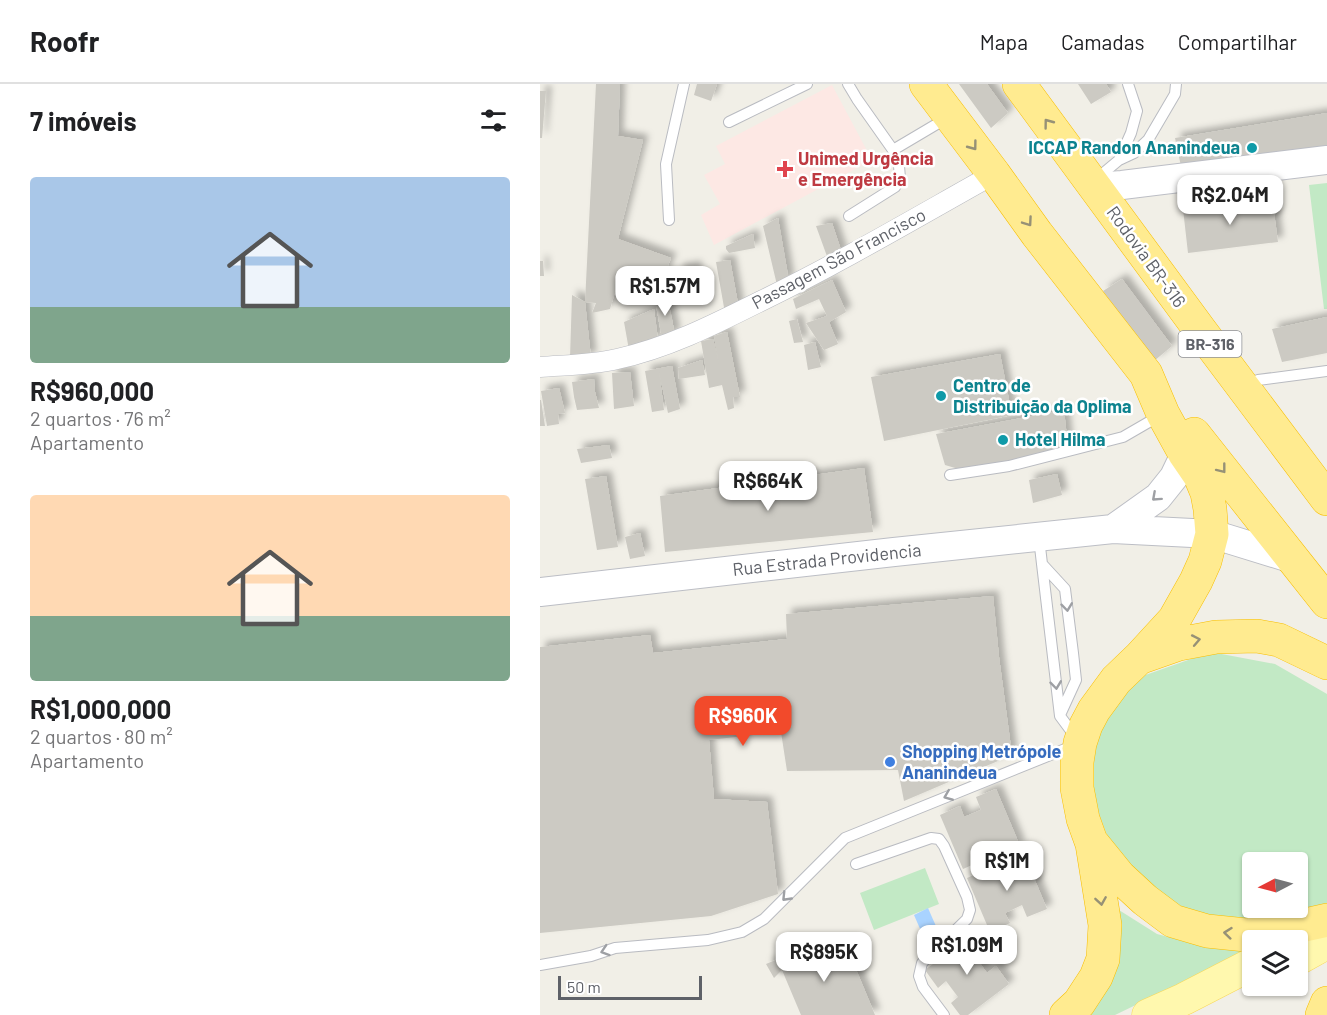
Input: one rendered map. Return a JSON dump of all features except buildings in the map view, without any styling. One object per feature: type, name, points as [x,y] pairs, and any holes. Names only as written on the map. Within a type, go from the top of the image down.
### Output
[{"type":"highway","points":[[926,84],[1037,234],[1146,374],[1168,410],[1327,602]]},
{"type":"highway","name":"BR-316","points":[[1019,84],[1094,184]]},
{"type":"highway","name":"Rodovia BR-316","points":[[1094,184],[1327,499]]},
{"type":"highway","points":[[1200,330],[1227,339],[1327,467]]},
{"type":"highway","points":[[1066,1015],[1079,1003],[1096,977],[1103,959],[1105,925],[1092,844],[1083,819],[1077,788],[1080,743],[1086,724],[1094,710],[1116,680],[1174,620],[1205,561],[1212,534],[1207,493],[1200,476],[1185,454],[1168,410]]},
{"type":"highway","points":[[1140,657],[1179,644],[1216,637],[1257,636],[1279,640],[1327,663]]},
{"type":"highway","points":[[1092,844],[1119,876],[1144,900],[1173,921],[1207,931],[1246,935],[1327,923]]},
{"type":"highway","points":[[1322,1015],[1327,1003]]},
{"type":"main road","points":[[1094,184],[1154,182],[1327,160]]},
{"type":"main road","points":[[1113,529],[1158,496],[1174,477],[1185,454]]},
{"type":"main road","name":"Rua Estrada Providencia","points":[[540,592],[894,552],[1040,551],[1113,529],[1212,534],[1293,559]]},
{"type":"main road","points":[[1308,934],[1327,923]]},
{"type":"main road","points":[[1308,953],[1327,944]]},
{"type":"main road","points":[[1148,1015],[1242,968]]},
{"type":"main road","points":[[1184,1015],[1242,986]]},
{"type":"street","name":"Passagem São Francisco","points":[[540,366],[616,360],[664,345],[712,326],[812,277],[994,174]]},
{"type":"lane","points":[[669,220],[666,164],[684,84]]},
{"type":"lane","points":[[729,122],[807,84]]},
{"type":"lane","points":[[848,84],[893,150],[899,166],[900,178],[895,187],[849,216]]},
{"type":"lane","points":[[1119,160],[1131,133],[1137,111],[1128,84]]},
{"type":"lane","points":[[1094,184],[1119,160],[1134,153],[1148,140],[1174,94],[1176,84]]},
{"type":"lane","points":[[893,150],[950,116]]},
{"type":"lane","points":[[1258,381],[1327,371]]},
{"type":"lane","points":[[950,475],[1009,466],[1123,437],[1168,410]]},
{"type":"lane","points":[[1040,551],[1065,589],[1073,652],[1076,680],[1060,716]]},
{"type":"lane","points":[[540,965],[591,956],[615,948],[708,940],[742,932],[764,919],[845,838],[1080,743],[1060,716],[1040,551]]},
{"type":"lane","points":[[856,864],[931,838],[939,839],[944,846],[967,897],[970,910],[967,919],[922,963],[919,976],[923,987],[944,1015]]},
{"type":"shaded area","name":"Unimed Urgência e Emergência","points":[[832,85],[872,160],[714,245],[701,215],[720,204],[704,175],[725,164],[716,146]]},
{"type":"green space","points":[[1327,183],[1327,309],[1324,309],[1309,185]]},
{"type":"green space","points":[[1211,652],[1275,664],[1327,694],[1327,903],[1308,912],[1308,852],[1242,852],[1242,918],[1251,918],[1204,923],[1142,878],[1108,838],[1093,798],[1095,731],[1134,679]]},
{"type":"green space","points":[[925,868],[939,904],[874,930],[860,893]]},
{"type":"green space","points":[[1111,905],[1157,934],[1210,948],[1242,946],[1242,954],[1115,1015],[1070,1015]]},
{"type":"water","points":[[928,908],[939,933],[925,940],[914,915]]},
{"type":"place","name":"ICCAP Randon Ananindeua","points":[[1252,148]]},
{"type":"place","name":"Unimed Urgência e Emergência","points":[[785,169]]},
{"type":"place","name":"Centro de Distribuição da Oplima","points":[[941,396]]},
{"type":"place","name":"Hotel Hilma","points":[[1003,440]]},
{"type":"place","name":"Shopping Metrópole Ananindeua","points":[[890,762]]}]
